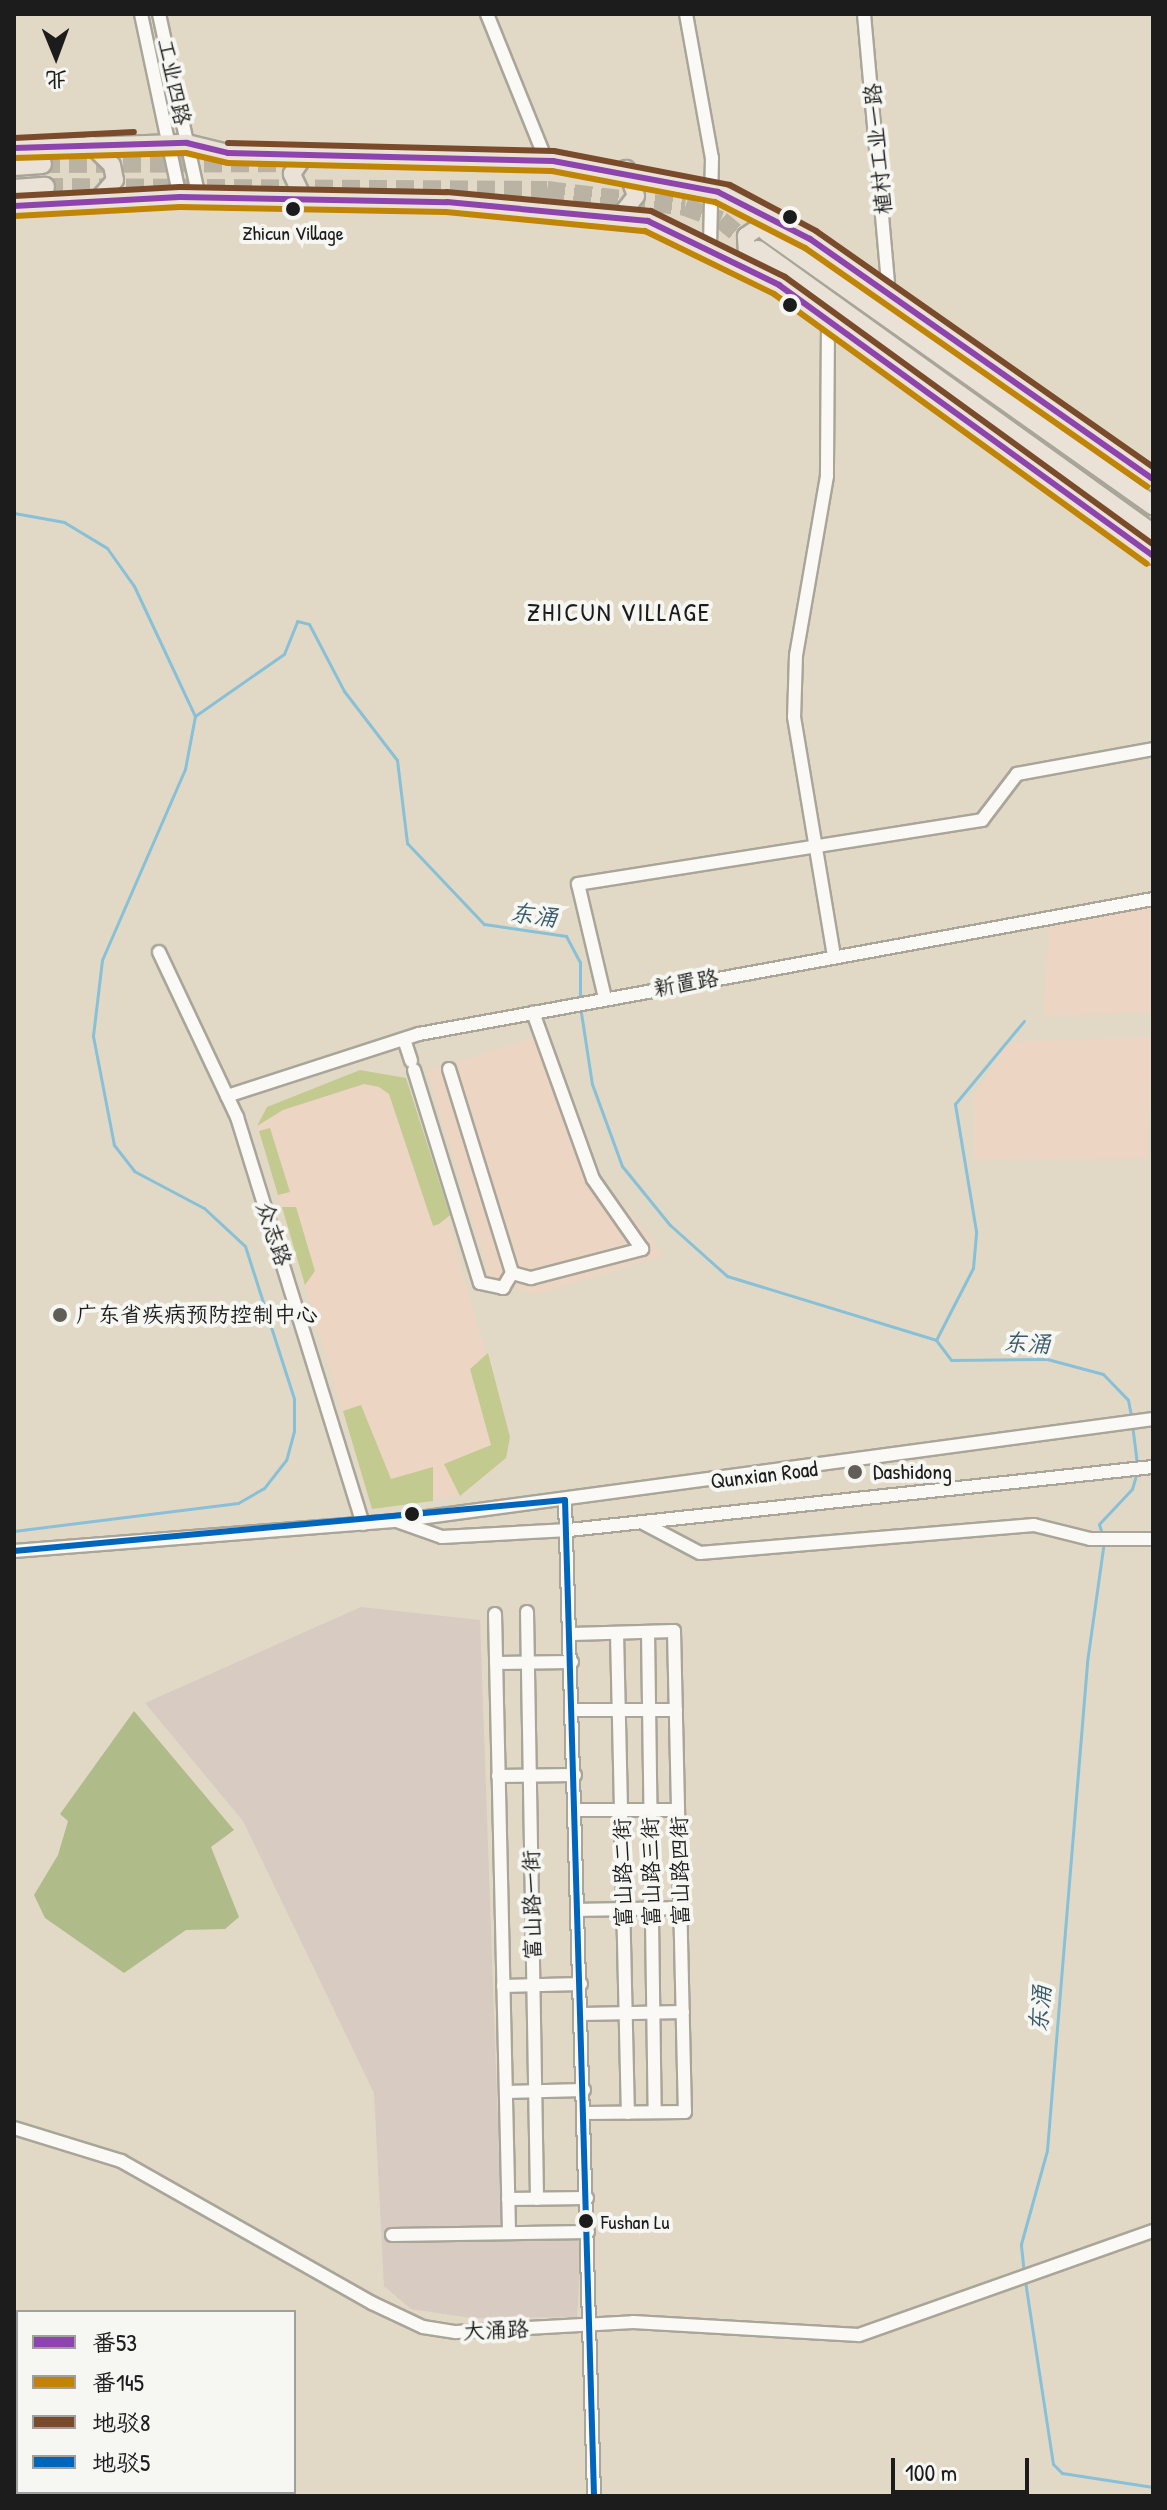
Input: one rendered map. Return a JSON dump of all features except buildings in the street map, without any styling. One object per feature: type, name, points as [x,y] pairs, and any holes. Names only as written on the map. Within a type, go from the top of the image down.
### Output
[{"type":"highway","points":[[14,166],[42,164]]},
{"type":"highway","points":[[14,189],[45,187]]},
{"type":"highway","points":[[771,225],[1153,505]]},
{"type":"highway","points":[[758,250],[1108,501],[1149,546]]},
{"type":"main road","points":[[14,148],[187,143],[228,153],[306,153],[626,169],[712,190],[771,225],[1149,473]]},
{"type":"main road","points":[[90,144],[112,165],[115,180],[97,201]]},
{"type":"main road","points":[[304,200],[292,174],[306,153]]},
{"type":"main road","points":[[621,215],[636,196],[626,169]]},
{"type":"main road","points":[[14,206],[180,197],[621,215],[710,247],[748,267],[1149,546]]},
{"type":"main road","points":[[748,267],[746,236],[771,225]]},
{"type":"street","name":"工业四路","points":[[141,14],[180,197]]},
{"type":"street","name":"工业四路","points":[[159,14],[199,198]]},
{"type":"street","points":[[487,14],[542,150]]},
{"type":"street","points":[[686,14],[712,190],[710,247]]},
{"type":"street","name":"植村工业一路","points":[[864,14],[888,283]]},
{"type":"street","points":[[828,323],[827,476],[796,655],[794,717],[834,956]]},
{"type":"street","points":[[605,998],[578,884],[816,850],[982,820],[1017,774],[1153,749]]},
{"type":"street","name":"新置路","points":[[227,1096],[404,1039],[590,1000],[1153,899]]},
{"type":"street","name":"众志路","points":[[159,952],[227,1096],[363,1524]]},
{"type":"street","points":[[512,1273],[531,1278],[642,1249],[593,1179],[533,1012]]},
{"type":"street","points":[[404,1039],[480,1283],[503,1288],[512,1273],[449,1069]]},
{"type":"street","name":"Qunxian Road","points":[[14,1551],[51,1551],[397,1521],[1153,1419]]},
{"type":"street","name":"Qunxian Road","points":[[397,1521],[442,1537],[569,1530],[1153,1467]]},
{"type":"street","points":[[565,1500],[569,1530],[594,2496]]},
{"type":"street","points":[[643,1523],[700,1553],[1034,1525],[1090,1539],[1153,1539]]},
{"type":"street","name":"Qunxian Road","points":[[14,1559],[51,1551]]},
{"type":"street","name":"富山路一街","points":[[527,1612],[537,2199]]},
{"type":"street","points":[[495,1614],[509,2233]]},
{"type":"street","name":"富山路四街","points":[[648,1632],[674,1631],[685,2112],[655,2112]]},
{"type":"street","points":[[572,1634],[648,1632]]},
{"type":"street","name":"富山路三街","points":[[648,1632],[655,2112]]},
{"type":"street","name":"富山路二街","points":[[617,1633],[628,2113]]},
{"type":"street","points":[[496,1663],[572,1662]]},
{"type":"street","points":[[574,1710],[676,1710]]},
{"type":"street","points":[[498,1776],[575,1775]]},
{"type":"street","points":[[576,1810],[678,1810]]},
{"type":"street","points":[[579,1910],[680,1908]]},
{"type":"street","points":[[503,1986],[581,1984]]},
{"type":"street","points":[[582,2014],[683,2012]]},
{"type":"street","points":[[506,2092],[584,2090]]},
{"type":"street","points":[[585,2113],[655,2112]]},
{"type":"street","name":"大涌路","points":[[14,2128],[121,2161],[423,2327],[590,2325],[859,2335],[957,2305],[1013,2275],[1153,2231]]},
{"type":"street","points":[[508,2199],[587,2198]]},
{"type":"street","points":[[392,2235],[588,2232]]},
{"type":"shaded area","points":[[1153,907],[1153,1012],[1044,1016],[1049,925]]},
{"type":"shaded area","points":[[544,1035],[603,1180],[664,1255],[534,1295],[489,1275],[427,1071]]},
{"type":"shaded area","points":[[1153,1037],[1147,1158],[975,1160],[973,1098],[1008,1042]]},
{"type":"shaded area","points":[[360,1070],[406,1078],[510,1437],[506,1458],[464,1494],[372,1509],[257,1125],[267,1107]]},
{"type":"shaded area","points":[[361,1607],[480,1620],[502,2240],[582,2239],[577,2317],[471,2318],[411,2309],[384,2286],[374,2093],[243,1821],[145,1703]]},
{"type":"green space","points":[[360,1070],[406,1078],[450,1215],[439,1224],[433,1226],[389,1094],[379,1087],[364,1084],[283,1110],[257,1126],[267,1107]]},
{"type":"green space","points":[[270,1128],[290,1192],[278,1195],[259,1131]]},
{"type":"green space","points":[[282,1207],[296,1207],[315,1271],[305,1285]]},
{"type":"green space","points":[[488,1353],[510,1437],[506,1458],[460,1496],[444,1464],[491,1445],[470,1369]]},
{"type":"green space","points":[[361,1405],[391,1479],[433,1467],[433,1501],[372,1509],[343,1411]]},
{"type":"green space","points":[[134,1711],[234,1830],[211,1847],[239,1917],[225,1929],[186,1930],[124,1973],[45,1918],[34,1895],[58,1855],[68,1821],[60,1814]]},
{"type":"waterway","points":[[14,513],[64,522],[107,548],[134,586],[195,716],[185,769],[102,960],[93,1036],[114,1145],[134,1171],[204,1208],[245,1246],[294,1399],[294,1431],[286,1460],[264,1488],[238,1503],[14,1531]]},
{"type":"waterway","name":"东涌","points":[[195,716],[284,654],[297,621],[309,624],[344,691],[397,760],[407,843],[484,924],[566,936],[580,962],[580,999]]},
{"type":"waterway","name":"东涌","points":[[580,1006],[592,1084],[622,1166],[670,1225],[727,1276],[936,1340],[951,1360],[1047,1359],[1103,1374],[1128,1400],[1131,1416]]},
{"type":"waterway","points":[[936,1340],[973,1268],[976,1231],[955,1104],[1024,1021]]},
{"type":"waterway","name":"东涌","points":[[1132,1424],[1137,1464]]},
{"type":"waterway","name":"东涌","points":[[1102,1534],[1099,1524],[1132,1489],[1137,1471]]},
{"type":"waterway","name":"东涌","points":[[1024,2274],[1021,2244],[1047,2150],[1087,1662],[1104,1541]]},
{"type":"waterway","name":"东涌","points":[[1025,2281],[1053,2464],[1062,2473],[1153,2487]]},
{"type":"tunnel","points":[[42,164],[309,163]]},
{"type":"tunnel","points":[[45,187],[547,190],[685,207],[721,220],[756,249]]},
{"type":"transit line","name":"地驳8","points":[[14,138],[134,132]]},
{"type":"transit line","name":"番53","points":[[14,148],[187,143],[228,153],[553,161],[718,192],[810,239],[1153,479]]},
{"type":"transit line","name":"地驳8","points":[[228,143],[554,151],[730,185],[816,231],[1153,467]]},
{"type":"transit line","name":"番145","points":[[14,158],[186,153],[228,163],[552,171],[715,202],[805,248],[1147,487]]},
{"type":"transit line","name":"地驳8","points":[[14,196],[180,187],[447,192],[651,211],[785,277],[1153,544]]},
{"type":"transit line","name":"番53","points":[[14,206],[180,197],[447,202],[648,221],[779,285],[1153,556]]},
{"type":"transit line","name":"番145","points":[[15,216],[180,207],[446,212],[645,231],[774,294],[1147,564]]},
{"type":"transit line","name":"地驳5","points":[[14,1551],[565,1500],[594,2496]]},
{"type":"place","name":"Zhicun Village","points":[[293,209]]},
{"type":"place","name":"广东省疾病预防控制中心","points":[[60,1315]]},
{"type":"place","name":"Dashidong","points":[[855,1472]]},
{"type":"place","name":"Fushan Lu","points":[[586,2221]]},
{"type":"district","name":"ZHICUN VILLAGE","points":[[619,612]]}]
